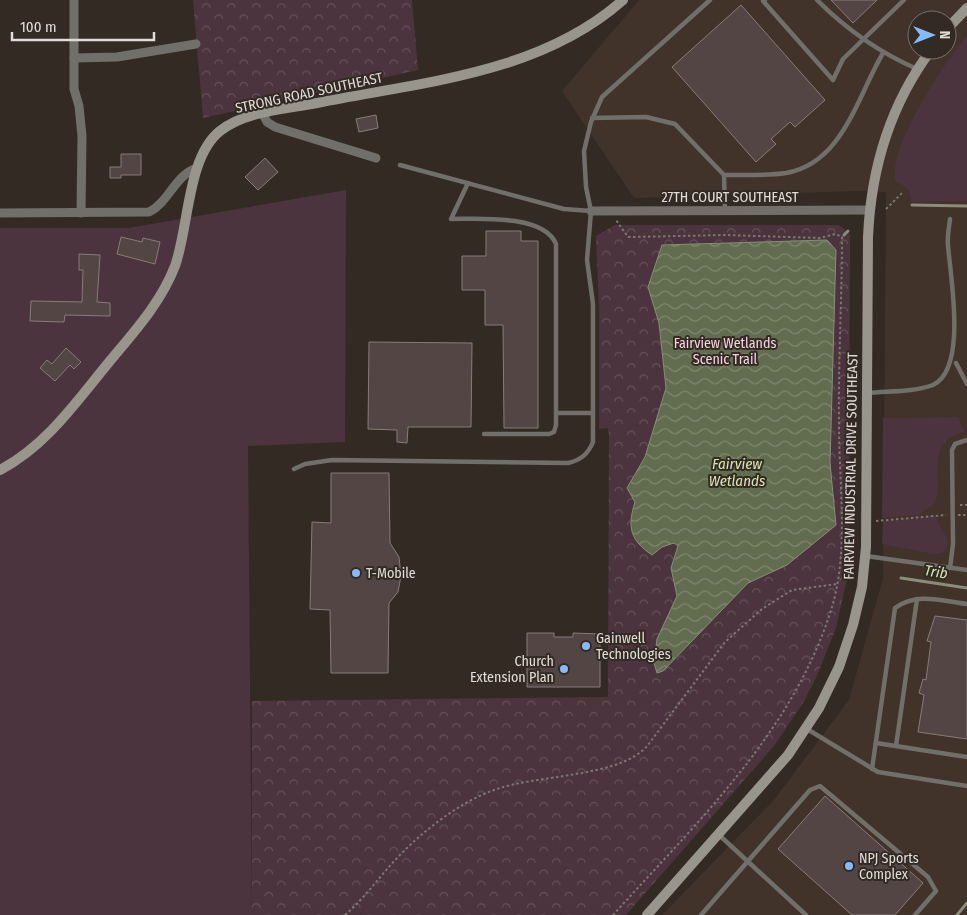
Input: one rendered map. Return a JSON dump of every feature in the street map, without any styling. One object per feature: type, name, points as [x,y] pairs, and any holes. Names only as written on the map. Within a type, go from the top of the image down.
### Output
[{"type":"main road","name":"STRONG ROAD SOUTHEAST","points":[[0,470],[18,460],[50,433],[154,306],[171,276],[180,252],[197,168],[207,144],[221,130],[238,121],[263,114],[444,79],[512,62],[534,54],[588,26],[623,0]]},
{"type":"main road","points":[[957,18],[967,8]]},
{"type":"main road","name":"FAIRVIEW INDUSTRIAL DRIVE SOUTHEAST","points":[[647,915],[788,755],[807,728],[831,686],[847,647],[862,587],[865,556],[869,210],[871,191],[883,142],[900,101],[924,60]]},
{"type":"street","points":[[74,0],[74,89],[79,106],[82,136],[81,214]]},
{"type":"street","points":[[74,58],[117,57],[196,44]]},
{"type":"street","points":[[263,114],[267,122],[275,127],[376,158]]},
{"type":"street","points":[[0,213],[81,214],[149,212],[163,203],[185,174],[197,168]]},
{"type":"street","name":"27TH COURT SOUTHEAST","points":[[591,211],[869,210]]},
{"type":"lane","points":[[294,469],[305,464],[332,460],[568,463],[583,457],[593,442],[593,304],[587,260],[591,211],[586,187],[584,150],[592,118],[602,97],[710,0]]},
{"type":"lane","points":[[765,0],[763,1],[833,80],[844,59],[904,0]]},
{"type":"lane","points":[[817,0],[862,40],[882,53],[917,70]]},
{"type":"lane","points":[[724,176],[788,173],[804,168],[818,159],[833,146],[845,129],[867,80],[882,53]]},
{"type":"lane","points":[[592,118],[646,117],[664,119],[675,124],[724,176],[724,211]]},
{"type":"lane","points":[[400,165],[564,209],[591,211]]},
{"type":"lane","points":[[468,183],[451,220],[498,218],[513,220],[546,231],[553,237],[556,244],[556,413],[554,432],[549,434],[484,434]]},
{"type":"lane","points":[[950,219],[947,243],[959,306],[956,363],[967,384]]},
{"type":"lane","points":[[867,393],[934,385],[947,375],[956,363]]},
{"type":"lane","points":[[556,413],[593,413]]},
{"type":"lane","points":[[950,568],[953,544],[952,450],[955,444],[967,440]]},
{"type":"lane","points":[[865,556],[967,570]]},
{"type":"lane","points":[[872,769],[895,608],[903,602],[921,598],[967,604]]},
{"type":"lane","points":[[896,746],[917,599]]},
{"type":"lane","points":[[807,728],[878,772],[967,786]]},
{"type":"lane","points":[[876,743],[967,757]]},
{"type":"lane","points":[[701,915],[810,790],[820,786],[928,877],[936,891],[915,915]]},
{"type":"lane","points":[[718,834],[806,915]]},
{"type":"path","points":[[886,209],[903,192]]},
{"type":"path","points":[[610,211],[628,237],[632,238],[725,235],[820,238],[835,234],[842,238],[839,424],[840,534],[836,584],[832,606],[812,660],[776,725],[713,804],[613,915]]},
{"type":"path","points":[[960,505],[967,505]]},
{"type":"path","points":[[866,522],[932,514],[967,515]]},
{"type":"path","points":[[345,915],[419,836],[475,799],[494,790],[526,781],[602,768],[619,764],[638,756],[724,642],[762,609],[792,590],[836,584]]},
{"type":"shaded area","points":[[639,0],[967,0],[967,915],[662,915],[774,800],[849,700],[883,578],[886,192],[858,191],[634,198],[562,91]]},
{"type":"green space","points":[[193,0],[412,0],[418,70],[203,118]]},
{"type":"green space","points":[[967,36],[967,201],[911,202],[908,189],[896,182],[895,168],[900,149],[908,128],[932,85],[949,60],[957,60],[957,48]]},
{"type":"green space","points":[[346,190],[345,442],[248,446],[252,915],[0,915],[0,228],[129,228]]},
{"type":"green space","name":"Fairview Wetlands Scenic Trail","points":[[615,225],[839,225],[850,234],[849,551],[847,579],[836,628],[816,678],[803,703],[774,746],[626,915],[252,915],[252,701],[608,697],[609,436],[608,428],[599,429],[599,308],[596,236]]},
{"type":"green space","points":[[958,417],[965,432],[952,437],[944,444],[940,452],[935,503],[919,515],[882,518],[883,418]]},
{"type":"green space","points":[[936,516],[948,539],[948,544],[942,553],[934,554],[882,544],[883,521]]},
{"type":"water","name":"Fairview Wetlands","points":[[827,240],[836,250],[830,463],[836,525],[787,565],[748,583],[663,671],[657,673],[654,663],[657,639],[677,596],[671,568],[678,546],[674,543],[662,547],[652,555],[639,544],[632,532],[631,526],[635,502],[627,488],[645,457],[666,388],[659,323],[648,287],[662,245]]},
{"type":"building","points":[[831,0],[877,0],[853,23]]},
{"type":"building","points":[[741,5],[825,100],[795,127],[790,122],[771,139],[776,144],[756,162],[672,67]]},
{"type":"building","points":[[376,115],[378,128],[359,132],[356,119]]},
{"type":"building","points":[[121,154],[141,154],[141,175],[121,175],[121,178],[110,178],[110,167],[121,167]]},
{"type":"building","points":[[265,158],[278,172],[258,190],[245,177]]},
{"type":"building","points":[[486,231],[521,231],[521,241],[538,241],[538,428],[504,428],[503,325],[485,325],[485,290],[462,290],[462,256],[486,256]]},
{"type":"building","points":[[121,237],[142,242],[143,238],[160,242],[155,264],[117,254]]},
{"type":"building","points":[[79,254],[100,255],[97,302],[110,303],[110,316],[65,315],[64,322],[30,321],[31,301],[82,302],[83,270],[79,270]]},
{"type":"building","points":[[369,342],[472,343],[471,427],[408,427],[407,443],[397,442],[397,430],[368,429]]},
{"type":"building","points":[[66,348],[81,362],[74,369],[70,365],[55,381],[40,368],[47,360],[52,364]]},
{"type":"building","name":"T-Mobile","points":[[331,473],[389,473],[390,543],[399,557],[401,576],[398,592],[389,603],[388,673],[331,673],[330,610],[310,609],[312,522],[331,523]]},
{"type":"building","points":[[935,616],[967,620],[967,739],[918,732],[924,695],[919,693],[923,679],[926,680],[931,642],[927,641]]},
{"type":"building","points":[[527,633],[554,633],[554,637],[573,637],[573,633],[600,634],[600,687],[527,687]]},
{"type":"building","points":[[825,796],[923,883],[895,915],[852,915],[778,849]]},
{"type":"waterway","name":"Trib","points":[[912,205],[967,206]]},
{"type":"waterway","name":"Trib","points":[[844,235],[848,231]]},
{"type":"waterway","name":"Trib","points":[[901,578],[967,588]]},
{"type":"waterway","points":[[957,915],[967,903]]},
{"type":"place","name":"T-Mobile","points":[[356,573]]},
{"type":"place","name":"Gainwell Technologies","points":[[586,646]]},
{"type":"place","name":"Church Extension Plan","points":[[564,669]]},
{"type":"place","name":"NPJ Sports Complex","points":[[849,866]]}]
